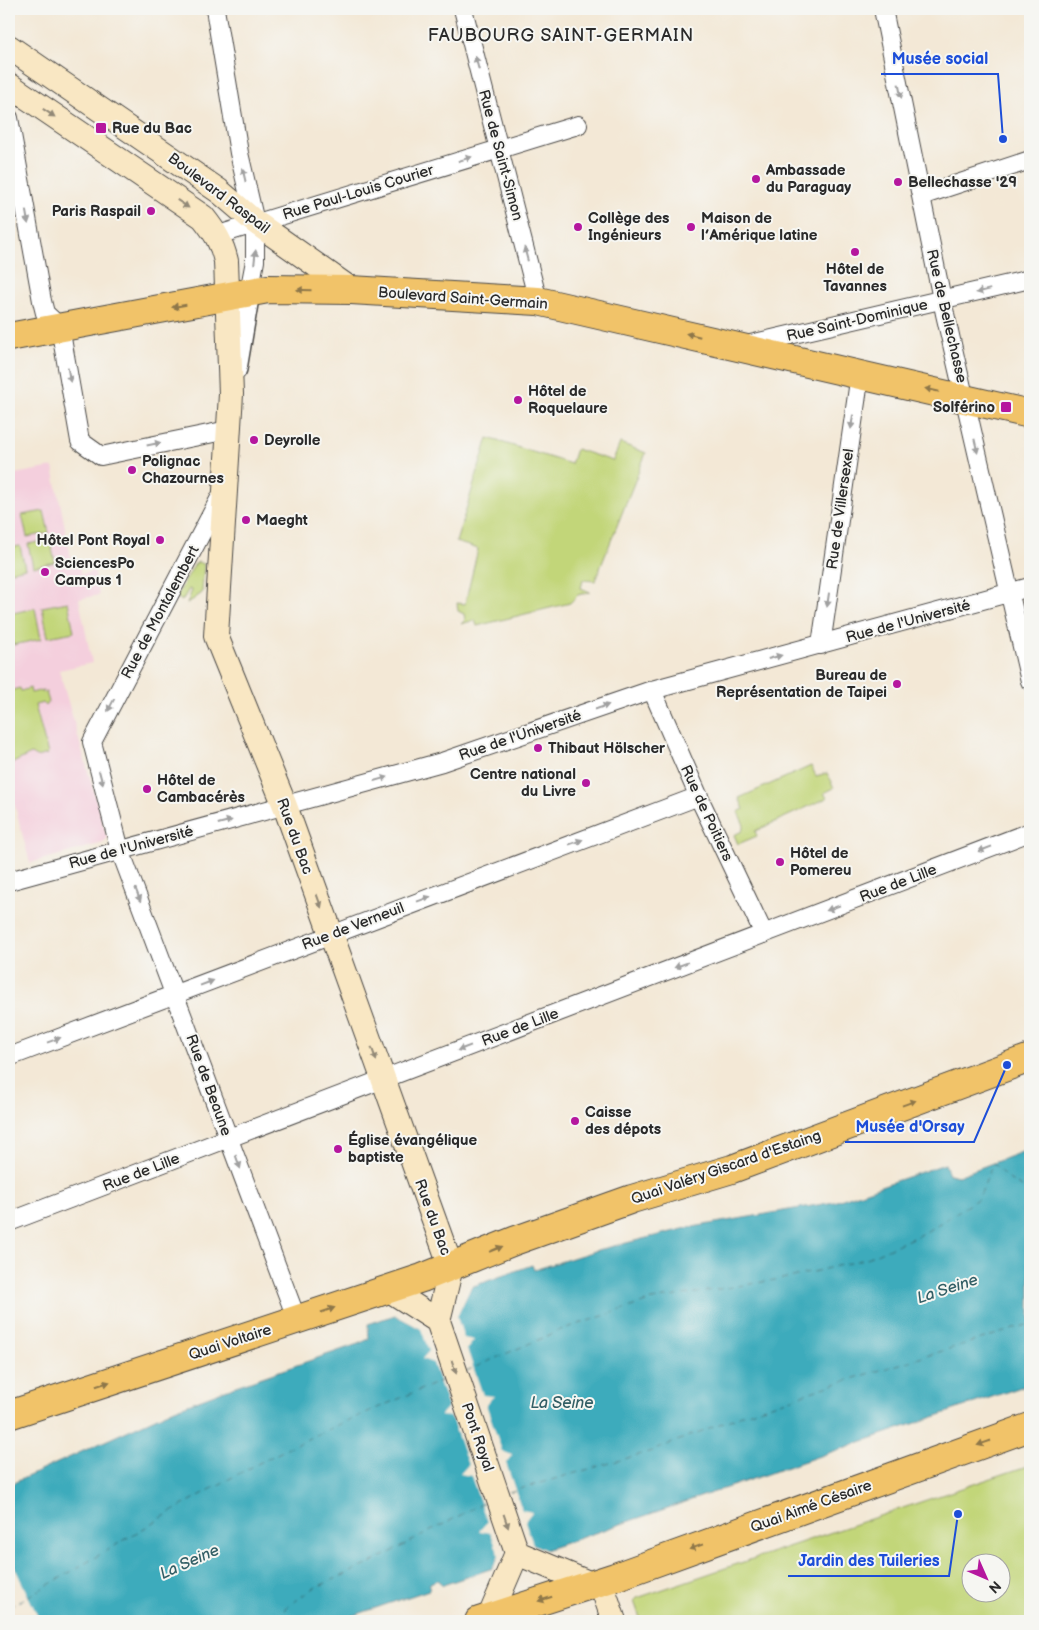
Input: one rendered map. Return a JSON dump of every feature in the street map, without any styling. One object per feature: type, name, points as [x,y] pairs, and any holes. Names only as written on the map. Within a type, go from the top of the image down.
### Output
[{"type":"main road","name":"Boulevard Raspail","points":[[9,48],[219,191],[255,222],[353,291]]},
{"type":"main road","name":"Boulevard Raspail","points":[[9,85],[203,217],[218,234],[238,294]]},
{"type":"main road","name":"Boulevard Saint-Germain","points":[[9,337],[268,289],[353,291],[538,301],[741,346],[1030,414]]},
{"type":"main road","name":"Rue du Bac","points":[[238,294],[216,636],[285,806],[451,1267]]},
{"type":"main road","name":"Quai Valéry Giscard d'Estaing","points":[[451,1267],[532,1235],[632,1199],[732,1168],[1030,1058]]},
{"type":"main road","name":"Quai Voltaire","points":[[9,1415],[451,1267]]},
{"type":"main road","points":[[388,1289],[438,1321],[451,1267]]},
{"type":"main road","name":"Pont Royal","points":[[438,1321],[517,1553]]},
{"type":"main road","name":"Quai Aimé Césaire","points":[[484,1619],[592,1585],[1030,1427]]},
{"type":"main road","points":[[484,1619],[517,1553],[603,1590],[614,1621]]},
{"type":"street","name":"Rue du Bac","points":[[215,9],[239,153],[255,222],[256,261],[238,294]]},
{"type":"street","name":"Rue de Saint-Simon","points":[[463,9],[538,301]]},
{"type":"street","name":"Rue de Bellechasse","points":[[883,9],[943,301],[1030,681]]},
{"type":"street","points":[[9,118],[13,161],[45,312],[60,327],[80,441],[90,450],[101,456],[228,430]]},
{"type":"street","name":"Rue Paul-Louis Courier","points":[[218,234],[578,125]]},
{"type":"street","points":[[921,196],[1030,160]]},
{"type":"street","name":"Rue Saint-Dominique","points":[[741,346],[943,301],[1030,279]]},
{"type":"street","name":"Rue de Villersexel","points":[[821,645],[860,374]]},
{"type":"street","name":"Rue de Montalembert","points":[[97,732],[224,492]]},
{"type":"street","name":"Rue de l'Université","points":[[9,881],[442,762],[652,690],[1030,587]]},
{"type":"street","name":"Rue de Poitiers","points":[[652,690],[698,796],[764,934]]},
{"type":"street","name":"Rue de Beaune","points":[[97,732],[92,742],[120,850],[176,994],[297,1320]]},
{"type":"street","name":"Rue de Verneuil","points":[[9,1057],[698,796]]},
{"type":"street","name":"Rue de Lille","points":[[9,1222],[1030,832]]},
{"type":"shaded area","points":[[53,467],[72,563],[78,561],[81,574],[94,571],[99,595],[79,599],[92,663],[59,670],[107,838],[103,843],[30,863],[9,784],[9,475]]},
{"type":"green space","points":[[488,438],[571,464],[576,449],[613,461],[620,443],[646,453],[595,581],[583,580],[581,588],[590,592],[578,595],[570,603],[477,626],[475,620],[461,624],[465,620],[464,614],[458,611],[457,603],[465,604],[478,549],[456,542]]},
{"type":"green space","points":[[44,511],[49,533],[27,537],[22,515]]},
{"type":"green space","points":[[50,540],[55,562],[33,567],[28,544]]},
{"type":"green space","points":[[20,546],[25,568],[9,572],[9,548]]},
{"type":"green space","points":[[198,562],[204,564],[202,593],[187,604],[192,590],[189,589],[182,601],[176,597],[194,565]]},
{"type":"green space","points":[[68,602],[74,632],[48,637],[42,607]]},
{"type":"green space","points":[[35,608],[41,639],[13,645],[9,614]]},
{"type":"green space","points":[[20,688],[21,691],[30,688],[31,693],[43,690],[43,693],[46,692],[49,702],[46,706],[43,703],[35,705],[48,754],[36,757],[31,754],[9,765],[9,691]]},
{"type":"green space","points":[[811,766],[816,776],[827,773],[834,788],[824,793],[827,798],[755,831],[757,836],[738,844],[734,835],[742,831],[744,825],[738,812],[744,809],[739,798]]},
{"type":"green space","points":[[1030,1465],[1030,1621],[641,1621],[634,1601],[637,1598]]},
{"type":"water","name":"La Seine","points":[[1030,1149],[1030,1384],[545,1550],[533,1544],[499,1556],[493,1568],[443,1585],[437,1580],[430,1583],[429,1590],[337,1621],[9,1621],[9,1485],[175,1409],[358,1344],[369,1339],[368,1324],[395,1315],[422,1329],[456,1317],[471,1287],[532,1265],[534,1270],[598,1250],[687,1228],[834,1202],[945,1164],[949,1174],[958,1176]]},
{"type":"pier","points":[[471,1287],[457,1317],[464,1338],[474,1340],[467,1349],[483,1395],[494,1396],[486,1404],[502,1451],[512,1455],[506,1463],[522,1510],[532,1512],[525,1521],[533,1544],[548,1551],[544,1552],[533,1547],[500,1558],[495,1570],[491,1572],[499,1556],[491,1533],[479,1531],[487,1522],[471,1476],[460,1474],[468,1465],[451,1417],[440,1416],[448,1407],[433,1363],[422,1359],[429,1351],[421,1329],[395,1315],[398,1314],[422,1327],[455,1315],[467,1289]]},
{"type":"pier","points":[[9,1555],[40,1621],[9,1621]]},
{"type":"ferry route","points":[[466,1371],[563,1329],[652,1300],[793,1277],[865,1259],[926,1232],[979,1198],[993,1163],[1007,1178],[1030,1192]]},
{"type":"ferry route","points":[[509,1492],[652,1451],[747,1413],[1030,1324]]},
{"type":"ferry route","points":[[9,1607],[236,1475],[335,1426],[446,1379]]},
{"type":"ferry route","points":[[283,1621],[286,1608],[312,1589],[367,1565],[487,1501]]},
{"type":"ferry route","points":[[232,1621],[256,1615],[267,1616],[279,1621]]},
{"type":"place","name":"Rue du Bac","points":[[101,128]]},
{"type":"place","name":"Musée social","points":[[1003,139]]},
{"type":"place","name":"Ambassade du Paraguay","points":[[756,179]]},
{"type":"place","name":"Bellechasse '29","points":[[898,182]]},
{"type":"place","name":"Paris Raspail","points":[[151,211]]},
{"type":"place","name":"Collège des Ingénieurs","points":[[578,227]]},
{"type":"place","name":"Maison de l’Amérique latine","points":[[691,227]]},
{"type":"place","name":"Hôtel de Tavannes","points":[[855,252]]},
{"type":"place","name":"Hôtel de Roquelaure","points":[[518,400]]},
{"type":"place","name":"Solférino","points":[[1006,407]]},
{"type":"place","name":"Deyrolle","points":[[254,440]]},
{"type":"place","name":"Polignac Chazournes","points":[[132,470]]},
{"type":"place","name":"Maeght","points":[[246,520]]},
{"type":"place","name":"Hôtel Pont Royal","points":[[160,540]]},
{"type":"place","name":"SciencesPo Campus 1","points":[[45,572]]},
{"type":"place","name":"Bureau de Représentation de Taipei","points":[[897,684]]},
{"type":"place","name":"Thibaut Hölscher","points":[[538,748]]},
{"type":"place","name":"Centre national du Livre","points":[[586,783]]},
{"type":"place","name":"Hôtel de Cambacérès","points":[[147,789]]},
{"type":"place","name":"Hôtel de Pomereu","points":[[780,862]]},
{"type":"place","name":"Musée d'Orsay","points":[[1007,1065]]},
{"type":"place","name":"Caisse des dépots","points":[[575,1121]]},
{"type":"place","name":"Église évangélique baptiste","points":[[338,1149]]},
{"type":"place","name":"Jardin des Tuileries","points":[[958,1514]]},
{"type":"district","name":"FAUBOURG SAINT-GERMAIN","points":[[561,35]]}]
